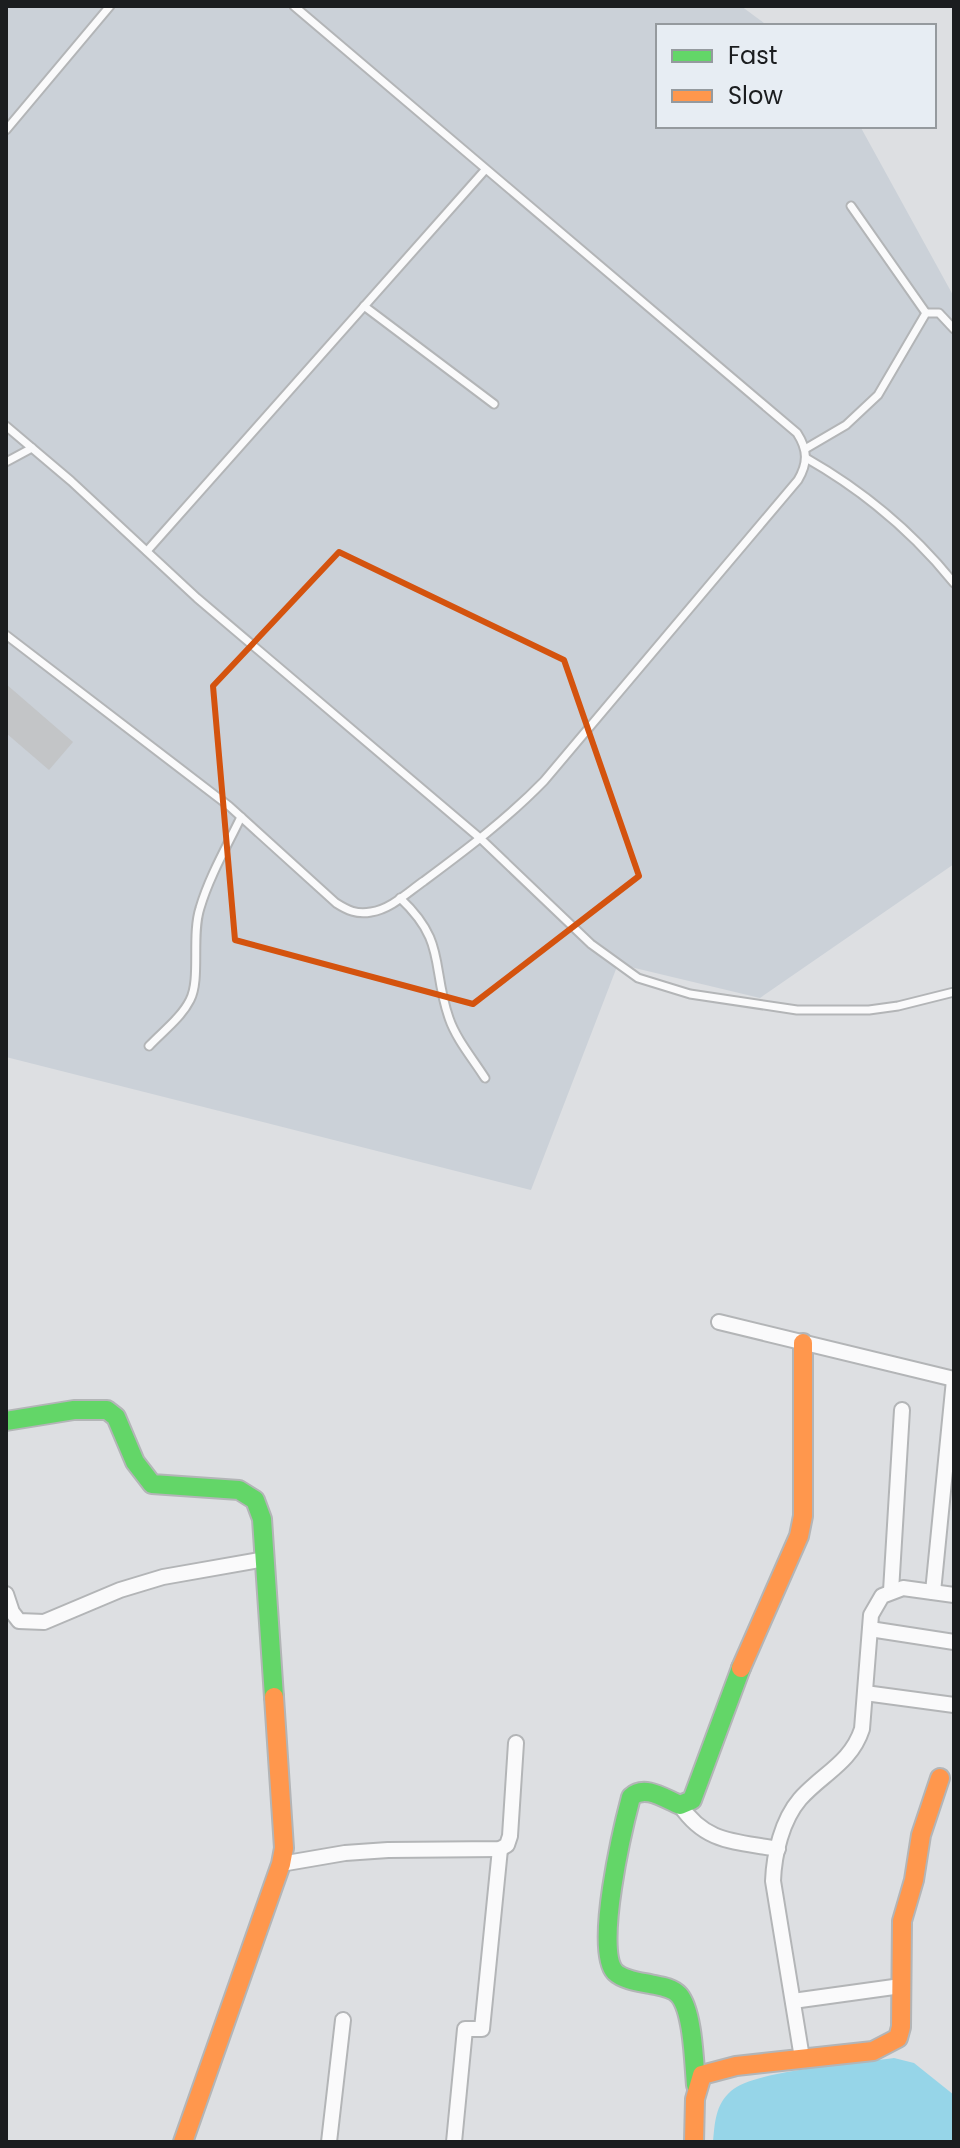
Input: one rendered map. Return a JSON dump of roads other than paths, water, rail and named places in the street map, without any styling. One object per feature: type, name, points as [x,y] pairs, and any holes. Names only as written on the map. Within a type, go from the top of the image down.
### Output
[{"type":"street","points":[[719,1322],[954,1380],[933,1592]]},
{"type":"street","points":[[680,1805],[692,1800],[698,1790],[744,1659],[799,1536],[803,1516],[803,1343]]},
{"type":"street","points":[[6,1421],[89,1409],[109,1410],[116,1416],[135,1463],[152,1484],[239,1490],[252,1494],[258,1502],[262,1519],[283,1835],[281,1864],[183,2142]]},
{"type":"street","points":[[891,1591],[902,1410]]},
{"type":"street","points":[[6,1594],[12,1612],[19,1621],[44,1622],[120,1590],[163,1577],[265,1559]]},
{"type":"street","points":[[802,2058],[773,1881],[778,1849],[791,1812],[801,1798],[839,1766],[857,1742],[862,1729],[871,1615],[876,1604],[882,1596],[903,1588],[954,1595]]},
{"type":"street","points":[[870,1629],[954,1642]]},
{"type":"street","points":[[865,1693],[954,1705]]},
{"type":"street","points":[[281,1864],[345,1853],[388,1850],[500,1849],[507,1845],[510,1836],[516,1743]]},
{"type":"street","points":[[696,2085],[702,2075],[710,2071],[873,2051],[898,2038],[901,2027],[902,1921],[914,1880],[921,1835],[940,1778]]},
{"type":"street","points":[[694,2142],[696,2085],[685,2008],[679,1995],[670,1989],[615,1971],[609,1964],[607,1946],[618,1853],[631,1797],[636,1792],[646,1791],[680,1805],[692,1823],[716,1837],[778,1849]]},
{"type":"street","points":[[454,2142],[465,2029],[482,2029],[500,1849]]},
{"type":"street","points":[[793,2001],[901,1986]]},
{"type":"street","points":[[329,2142],[343,2020]]},
{"type":"lane","points":[[6,130],[110,6]]},
{"type":"lane","points":[[6,648],[9,638],[241,817],[345,909],[370,913],[400,898],[496,828],[544,781],[805,468],[805,449],[797,433],[294,6]]},
{"type":"lane","points":[[147,551],[485,170]]},
{"type":"lane","points":[[851,206],[926,313]]},
{"type":"lane","points":[[364,306],[494,404]]},
{"type":"lane","points":[[805,449],[846,425],[878,395],[926,313]]},
{"type":"lane","points":[[926,313],[939,313],[954,329]]},
{"type":"lane","points":[[6,426],[197,598],[481,839],[591,944],[638,978],[690,994],[797,1010],[898,1006],[954,992]]},
{"type":"lane","points":[[6,462],[32,448]]},
{"type":"lane","points":[[806,458],[884,509],[954,583]]},
{"type":"lane","points":[[149,1046],[190,1002],[194,981],[194,931],[200,904],[241,817]]},
{"type":"lane","points":[[400,898],[416,913],[430,935],[450,1021],[485,1078]]},
{"type":"water","points":[[894,2058],[914,2063],[954,2095],[954,2142],[713,2142],[722,2102],[731,2091],[743,2084],[784,2073]]}]
